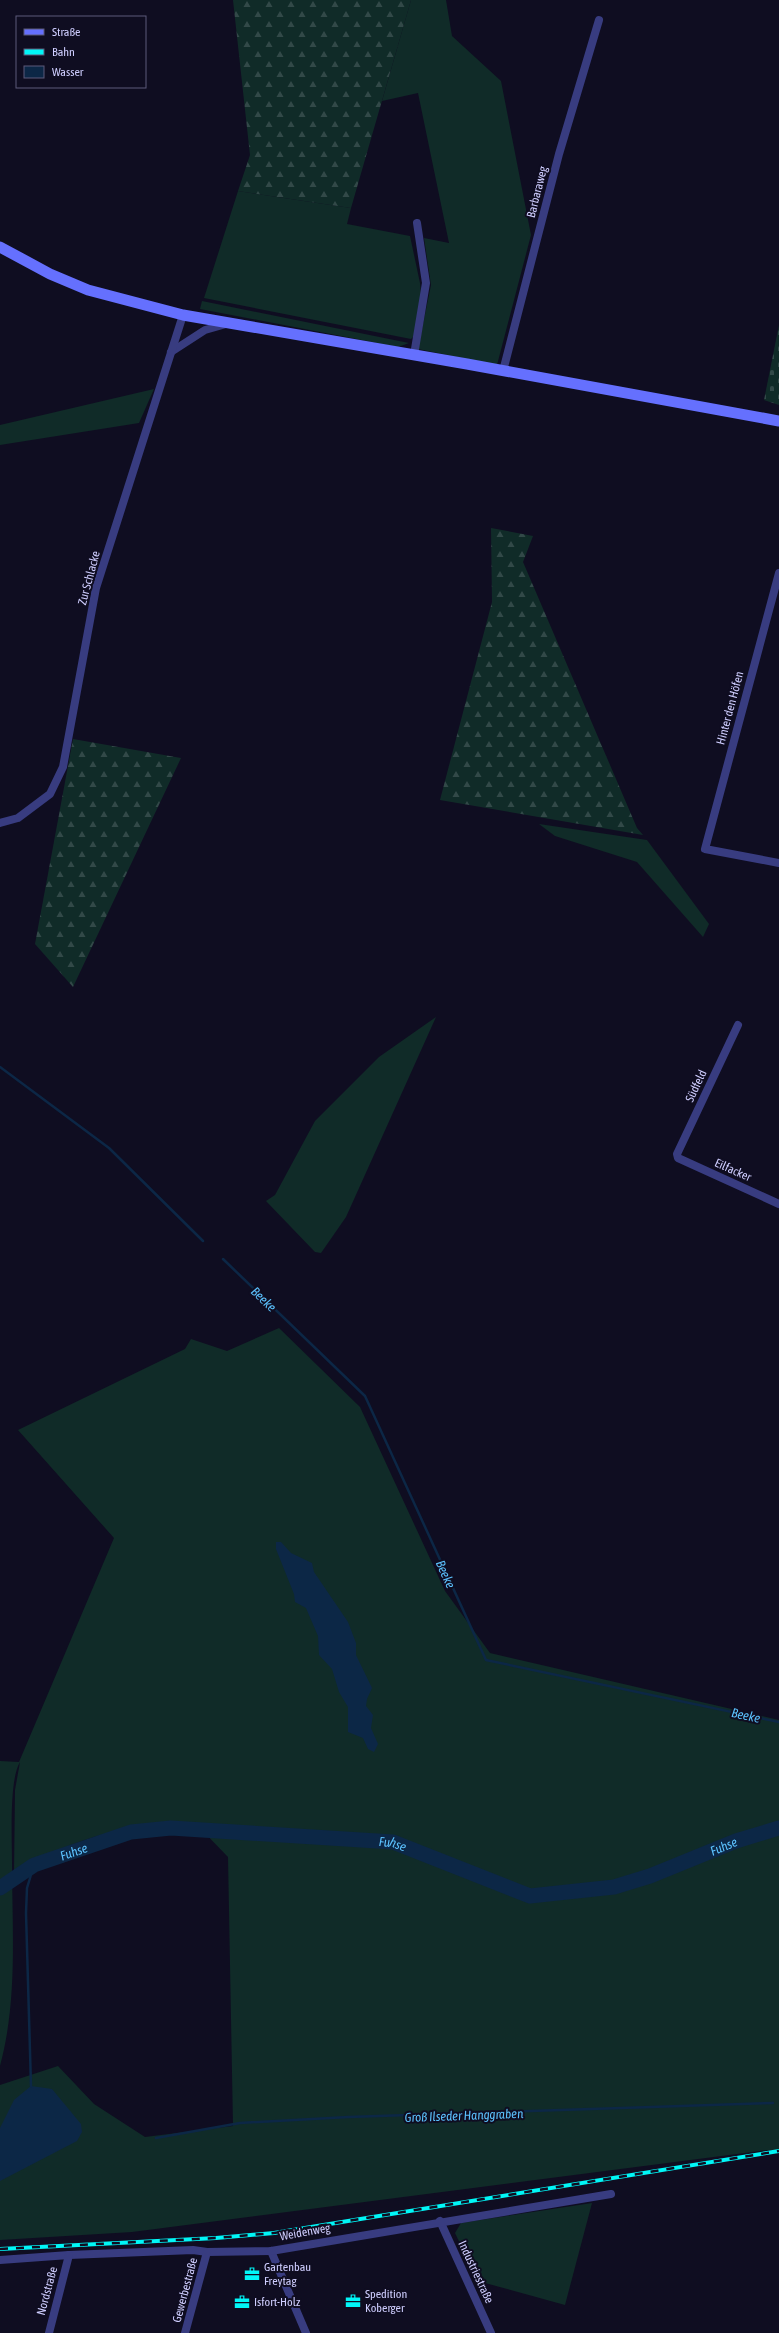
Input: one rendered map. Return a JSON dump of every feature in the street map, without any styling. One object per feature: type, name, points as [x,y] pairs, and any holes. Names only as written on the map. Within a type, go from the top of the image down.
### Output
[{"type":"street","name":"Barbaraweg","points":[[503,371],[559,154],[599,20]]},
{"type":"street","points":[[414,355],[426,284],[417,223]]},
{"type":"street","points":[[0,247],[50,274],[88,290],[183,315],[226,324],[414,355],[779,421]]},
{"type":"street","name":"Zur Schlacke","points":[[0,823],[18,818],[50,794],[63,767],[96,588],[183,315]]},
{"type":"street","points":[[171,352],[205,330],[226,324]]},
{"type":"street","name":"Hinter den Höfen","points":[[779,573],[705,849],[779,863]]},
{"type":"street","name":"Südfeld","points":[[678,1158],[677,1154],[738,1025]]},
{"type":"street","name":"Eilfacker","points":[[678,1158],[779,1204]]},
{"type":"street","name":"Weidenweg","points":[[0,2260],[69,2254],[193,2250],[207,2252],[271,2250],[611,2194]]},
{"type":"street","name":"Industriestraße","points":[[440,2221],[491,2333]]},
{"type":"street","points":[[271,2250],[306,2333]]},
{"type":"street","name":"Gewerbestraße","points":[[186,2333],[207,2252]]},
{"type":"street","name":"Nordstraße","points":[[49,2333],[69,2254]]},
{"type":"green space","points":[[233,0],[411,0],[351,208],[238,191],[250,155]]},
{"type":"green space","points":[[411,0],[446,0],[452,36],[501,81],[531,235],[497,365],[418,349],[431,285],[424,238],[449,243],[418,93],[382,101]]},
{"type":"green space","points":[[238,191],[351,208],[347,224],[410,236],[420,283],[421,295],[414,336],[411,339],[204,298]]},
{"type":"green space","points":[[202,301],[409,343],[398,347],[200,309]]},
{"type":"green space","points":[[779,325],[779,405],[764,400]]},
{"type":"green space","points":[[154,389],[139,423],[0,445],[0,425]]},
{"type":"green space","points":[[491,528],[533,536],[523,562],[637,828],[643,835],[440,800],[492,602]]},
{"type":"green space","points":[[73,739],[181,758],[73,987],[35,944]]},
{"type":"green space","points":[[539,824],[647,840],[709,924],[703,937],[637,862],[555,836]]},
{"type":"green space","points":[[436,1017],[346,1217],[321,1253],[315,1252],[266,1201],[275,1195],[315,1121],[379,1057]]},
{"type":"green space","points":[[279,1328],[360,1407],[445,1591],[490,1653],[779,1720],[779,2150],[767,2150],[132,2232],[0,2240],[0,2085],[58,2066],[94,2104],[145,2137],[233,2126],[228,1857],[196,1824],[149,1825],[125,1829],[79,1842],[34,1861],[14,1872],[15,1790],[20,1762],[16,1770],[14,1782],[12,1810],[12,1990],[6,2041],[0,2066],[0,1761],[19,1762],[114,1538],[18,1430],[185,1349],[191,1339],[227,1351]]},
{"type":"green space","points":[[592,2203],[565,2305],[478,2281],[455,2233],[461,2223]]},
{"type":"water","points":[[276,1542],[281,1542],[291,1553],[312,1563],[314,1572],[348,1622],[356,1643],[356,1655],[372,1688],[367,1699],[366,1706],[373,1715],[371,1728],[378,1744],[374,1752],[368,1749],[363,1738],[348,1732],[348,1707],[339,1692],[332,1669],[319,1655],[318,1636],[306,1608],[295,1602],[294,1594],[276,1549]]},
{"type":"water","points":[[31,2086],[52,2089],[81,2124],[82,2132],[77,2141],[0,2181],[0,2128],[14,2100]]},
{"type":"waterway","name":"Beeke","points":[[0,1067],[109,1148],[203,1241]]},
{"type":"waterway","name":"Beeke","points":[[223,1259],[365,1396],[486,1660],[779,1722]]},
{"type":"waterway","name":"Fuhse","points":[[0,1888],[34,1865],[131,1832],[171,1828],[393,1842],[530,1896],[614,1887],[650,1876],[736,1841],[779,1828]]},
{"type":"waterway","points":[[31,2086],[26,1913],[27,1888],[34,1865]]},
{"type":"waterway","name":"Groß Ilseder Hanggraben","points":[[156,2138],[240,2123],[348,2117],[773,2103]]},
{"type":"railway","points":[[0,2249],[216,2238],[274,2233],[779,2151]]},
{"type":"place","name":"Gartenbau Freytag","points":[[252,2274]]},
{"type":"place","name":"Spedition Koberger","points":[[353,2301]]},
{"type":"place","name":"Isfort-Holz","points":[[242,2302]]}]
